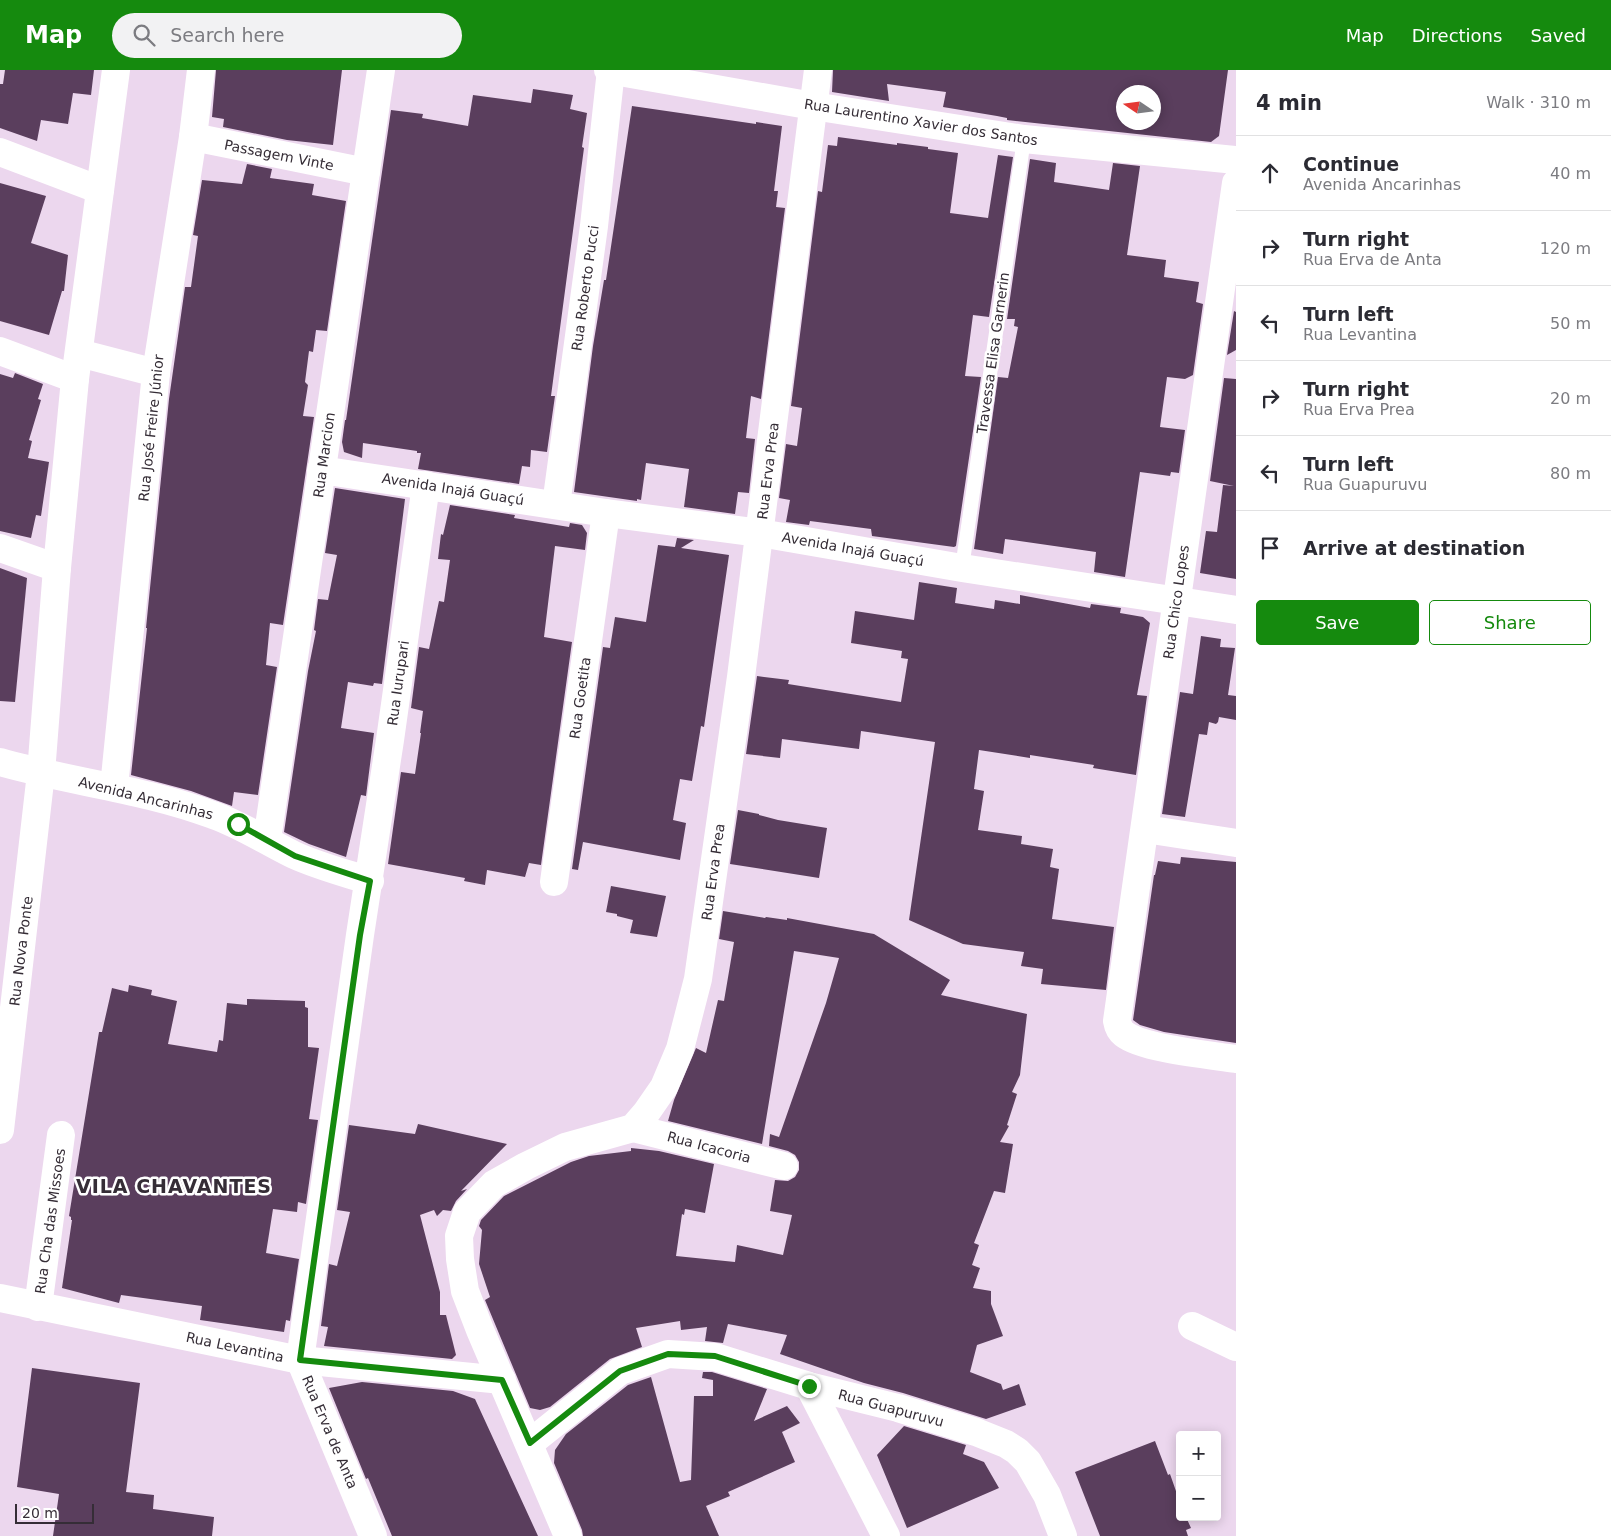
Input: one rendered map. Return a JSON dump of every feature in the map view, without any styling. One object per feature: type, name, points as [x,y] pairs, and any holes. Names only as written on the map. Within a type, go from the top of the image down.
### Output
[{"type":"street","points":[[41,773],[57,568],[77,366],[116,70]]},
{"type":"street","name":"Rua José Freire Júnior","points":[[114,787],[156,373],[193,138],[201,70]]},
{"type":"street","name":"Rua Marcion","points":[[267,840],[381,70]]},
{"type":"street","name":"Rua Laurentino Xavier dos Santos","points":[[610,70],[813,106],[1024,139],[1236,160]]},
{"type":"street","name":"Rua Roberto Pucci","points":[[556,505],[594,226],[610,70]]},
{"type":"street","name":"Rua Erva Prea","points":[[633,1128],[646,1114],[664,1087],[680,1049],[698,979],[760,533],[818,70]]},
{"type":"street","name":"Passagem Vinte","points":[[193,138],[366,172]]},
{"type":"street","points":[[0,152],[100,190]]},
{"type":"street","name":"Rua Chico Lopes","points":[[1236,183],[1175,601],[1117,1021],[1120,1030],[1125,1035],[1146,1044],[1236,1059]]},
{"type":"street","points":[[0,351],[77,366],[156,373]]},
{"type":"street","name":"Avenida Inajá Guaçú","points":[[321,470],[426,484],[606,513],[760,533],[962,568],[1236,610]]},
{"type":"street","name":"Rua Iurupari","points":[[370,881],[426,484]]},
{"type":"street","name":"Rua Goetita","points":[[554,882],[606,513]]},
{"type":"street","points":[[0,548],[57,568]]},
{"type":"street","name":"Avenida Ancarinhas","points":[[0,762],[41,773],[114,787],[213,814],[238,824],[295,856],[370,881]]},
{"type":"street","name":"Rua Nova Ponte","points":[[0,1130],[41,773]]},
{"type":"street","points":[[1145,828],[1236,843]]},
{"type":"street","name":"Rua Erva de Anta","points":[[370,881],[360,935],[300,1360],[373,1536]]},
{"type":"street","points":[[568,1536],[530,1443],[480,1330],[466,1291],[460,1260],[459,1236],[467,1212],[494,1184],[565,1147],[633,1128]]},
{"type":"street","name":"Rua Icacoria","points":[[633,1128],[784,1166]]},
{"type":"street","name":"Rua Cha das Missoes","points":[[38,1306],[62,1135]]},
{"type":"street","name":"Rua Levantina","points":[[0,1298],[300,1360],[502,1380]]},
{"type":"street","points":[[1192,1326],[1236,1347]]},
{"type":"street","name":"Rua Guapuruvu","points":[[530,1443],[620,1371],[668,1354],[715,1356],[809,1386],[898,1408],[976,1432],[1018,1450],[1028,1462],[1047,1496],[1063,1536]]},
{"type":"street","points":[[809,1386],[886,1536]]},
{"type":"lane","name":"Travessa Elisa Garnerin","points":[[962,568],[1024,139]]},
{"type":"building","points":[[5,70],[94,70],[91,95],[73,93],[68,124],[41,120],[37,141],[0,128],[0,84],[3,84]]},
{"type":"building","points":[[216,70],[342,70],[333,145],[287,140],[223,127],[224,119],[212,117]]},
{"type":"building","points":[[833,70],[1228,70],[1219,136],[1211,142],[1007,120],[1007,118],[943,107],[946,92],[887,84],[889,101],[832,92]]},
{"type":"building","points":[[533,89],[573,95],[570,109],[587,113],[551,396],[555,396],[547,452],[531,450],[530,467],[522,466],[519,484],[418,469],[421,453],[417,453],[417,451],[363,443],[362,458],[344,452],[342,442],[345,420],[391,110],[423,114],[422,118],[468,126],[473,95],[531,103]]},
{"type":"building","points":[[632,106],[782,126],[774,191],[778,191],[776,207],[785,208],[761,399],[751,396],[746,438],[755,439],[749,493],[738,492],[735,514],[684,507],[689,469],[646,463],[641,500],[574,492],[593,346],[604,280],[606,280]]},
{"type":"building","points":[[838,137],[928,147],[928,149],[958,153],[950,213],[988,218],[998,155],[1013,157],[989,317],[973,315],[965,376],[981,377],[956,546],[954,547],[872,536],[871,529],[810,521],[809,525],[786,522],[790,500],[779,498],[786,444],[797,446],[802,408],[791,406],[818,191],[822,192],[828,145],[837,146]]},
{"type":"building","points":[[1030,159],[1056,163],[1054,182],[1109,190],[1113,163],[1140,166],[1127,255],[1166,260],[1164,277],[1199,282],[1196,302],[1203,304],[1193,375],[1185,379],[1167,377],[1160,427],[1185,430],[1179,473],[1171,472],[1170,476],[1140,472],[1125,577],[1094,572],[1096,552],[1005,539],[1003,554],[974,549],[998,377],[1008,378],[1018,327],[1014,326],[1015,319],[1007,319]]},
{"type":"building","points":[[247,164],[272,169],[270,178],[314,184],[312,195],[346,201],[327,331],[316,330],[313,352],[309,351],[305,382],[308,385],[303,416],[314,417],[283,625],[270,623],[266,665],[277,667],[258,795],[234,792],[232,806],[191,791],[131,775],[169,399],[185,287],[191,287],[198,236],[193,235],[202,180],[242,184]]},
{"type":"building","points":[[0,183],[46,196],[31,243],[68,255],[64,291],[62,291],[49,335],[0,321]]},
{"type":"building","points":[[1234,311],[1236,312],[1236,350],[1227,355]]},
{"type":"building","points":[[15,373],[43,384],[38,399],[41,400],[29,440],[32,441],[28,458],[49,462],[41,516],[36,515],[31,538],[0,531],[0,374],[13,378]]},
{"type":"building","points":[[1224,378],[1236,379],[1236,579],[1200,573],[1206,531],[1217,532],[1223,485],[1234,486],[1210,481]]},
{"type":"building","points":[[335,488],[405,499],[382,684],[374,683],[373,686],[348,682],[341,728],[374,733],[366,796],[361,795],[346,857],[309,844],[284,832],[308,671],[316,631],[314,630],[318,599],[328,600],[337,555],[325,553]]},
{"type":"building","points":[[450,505],[515,515],[514,518],[569,527],[570,523],[582,525],[587,533],[585,550],[555,546],[544,637],[572,642],[541,865],[529,863],[525,877],[487,870],[485,885],[464,881],[465,878],[388,864],[401,772],[415,774],[423,711],[411,708],[419,647],[429,649],[439,601],[444,602],[450,560],[438,559],[441,534],[443,535]]},
{"type":"building","points":[[677,538],[694,540],[681,548],[729,555],[704,727],[701,726],[692,781],[680,779],[673,820],[686,823],[680,860],[583,842],[578,870],[572,869],[603,647],[610,648],[615,617],[646,622],[658,545],[675,547]]},
{"type":"building","points":[[0,568],[27,578],[15,702],[0,701]]},
{"type":"building","points":[[919,582],[957,588],[955,603],[994,609],[995,600],[1020,604],[1020,595],[1090,608],[1091,604],[1121,608],[1120,613],[1143,617],[1150,623],[1137,695],[1147,696],[1136,775],[1093,768],[1094,765],[1030,755],[1030,758],[979,750],[974,789],[984,791],[978,830],[1022,836],[1021,844],[1053,849],[1050,867],[1059,869],[1052,919],[1114,927],[1106,990],[1041,984],[1043,969],[1021,966],[1024,952],[963,944],[909,920],[935,742],[861,731],[859,749],[782,739],[780,758],[746,754],[757,676],[789,680],[788,684],[901,702],[908,659],[901,658],[902,651],[851,643],[855,611],[914,620]]},
{"type":"building","points":[[1201,636],[1221,639],[1220,647],[1235,648],[1228,695],[1236,696],[1236,720],[1219,717],[1216,724],[1209,722],[1207,735],[1199,734],[1185,817],[1162,814],[1180,692],[1193,694]]},
{"type":"building","points":[[738,810],[778,820],[827,828],[819,878],[730,864]]},
{"type":"building","points":[[1181,857],[1236,862],[1236,1043],[1164,1032],[1140,1025],[1133,1020],[1154,875],[1158,861],[1180,864]]},
{"type":"building","points":[[611,886],[666,896],[657,937],[630,933],[633,920],[606,912]]},
{"type":"building","points":[[723,911],[765,918],[787,920],[787,918],[874,934],[950,980],[941,995],[1027,1014],[1020,1075],[1012,1092],[1017,1094],[1007,1125],[1009,1126],[1000,1142],[1013,1144],[1005,1193],[994,1191],[974,1243],[979,1245],[972,1265],[980,1268],[973,1288],[991,1291],[991,1304],[1003,1336],[977,1345],[970,1372],[1001,1384],[1003,1390],[1019,1384],[1026,1405],[986,1419],[864,1383],[780,1354],[787,1335],[728,1324],[723,1343],[705,1341],[707,1327],[681,1330],[680,1321],[636,1328],[642,1347],[610,1359],[550,1407],[540,1410],[530,1408],[485,1300],[490,1297],[479,1264],[482,1230],[479,1226],[481,1220],[504,1196],[571,1162],[589,1156],[631,1151],[631,1148],[659,1151],[714,1164],[705,1213],[685,1209],[684,1215],[682,1214],[676,1256],[735,1262],[737,1245],[783,1255],[792,1215],[770,1211],[775,1180],[788,1181],[795,1177],[799,1170],[799,1162],[795,1155],[788,1151],[769,1146],[770,1134],[779,1137],[826,1003],[839,958],[794,951],[762,1144],[668,1121],[674,1100],[696,1048],[706,1053],[718,1000],[724,1001],[734,942],[719,939]]},
{"type":"building","points":[[129,985],[152,990],[151,995],[177,1001],[168,1044],[217,1052],[219,1040],[223,1041],[227,1003],[247,1005],[247,999],[305,1001],[305,1007],[308,1008],[308,1047],[319,1048],[309,1119],[318,1120],[306,1204],[298,1202],[297,1212],[273,1209],[266,1253],[299,1259],[290,1321],[286,1320],[284,1332],[200,1320],[202,1306],[121,1295],[119,1303],[62,1288],[72,1220],[69,1216],[99,1032],[102,1032],[112,988],[128,992]]},
{"type":"building","points":[[418,1124],[507,1144],[461,1191],[467,1189],[456,1201],[451,1211],[443,1210],[437,1216],[434,1210],[420,1215],[440,1292],[440,1315],[446,1315],[456,1355],[452,1359],[324,1346],[328,1327],[321,1326],[329,1264],[337,1266],[350,1212],[337,1210],[349,1125],[415,1134]]},
{"type":"building","points":[[32,1368],[140,1383],[126,1492],[154,1495],[153,1509],[214,1517],[212,1536],[53,1536],[59,1494],[17,1487]]},
{"type":"building","points":[[703,1372],[712,1372],[767,1389],[754,1421],[787,1406],[800,1423],[782,1432],[795,1462],[728,1492],[730,1496],[706,1506],[719,1536],[583,1536],[554,1463],[555,1450],[566,1434],[628,1385],[651,1377],[680,1482],[691,1480],[694,1396],[713,1396],[713,1380],[702,1378]]},
{"type":"building","points":[[362,1382],[453,1391],[475,1399],[538,1536],[392,1536],[368,1478],[366,1479],[329,1388]]},
{"type":"building","points":[[904,1426],[966,1445],[963,1454],[984,1462],[999,1488],[907,1528],[877,1455]]},
{"type":"building","points":[[1155,1441],[1176,1491],[1176,1521],[1188,1521],[1191,1528],[1186,1530],[1188,1536],[1100,1536],[1075,1472]]},
{"type":"district","name":"VILA CHAVANTES","points":[[174,1186]]},
{"type":"route","points":[[238,824],[295,856],[370,881],[360,935],[300,1360],[502,1380],[530,1443],[620,1371],[668,1354],[715,1356],[809,1386]]}]
